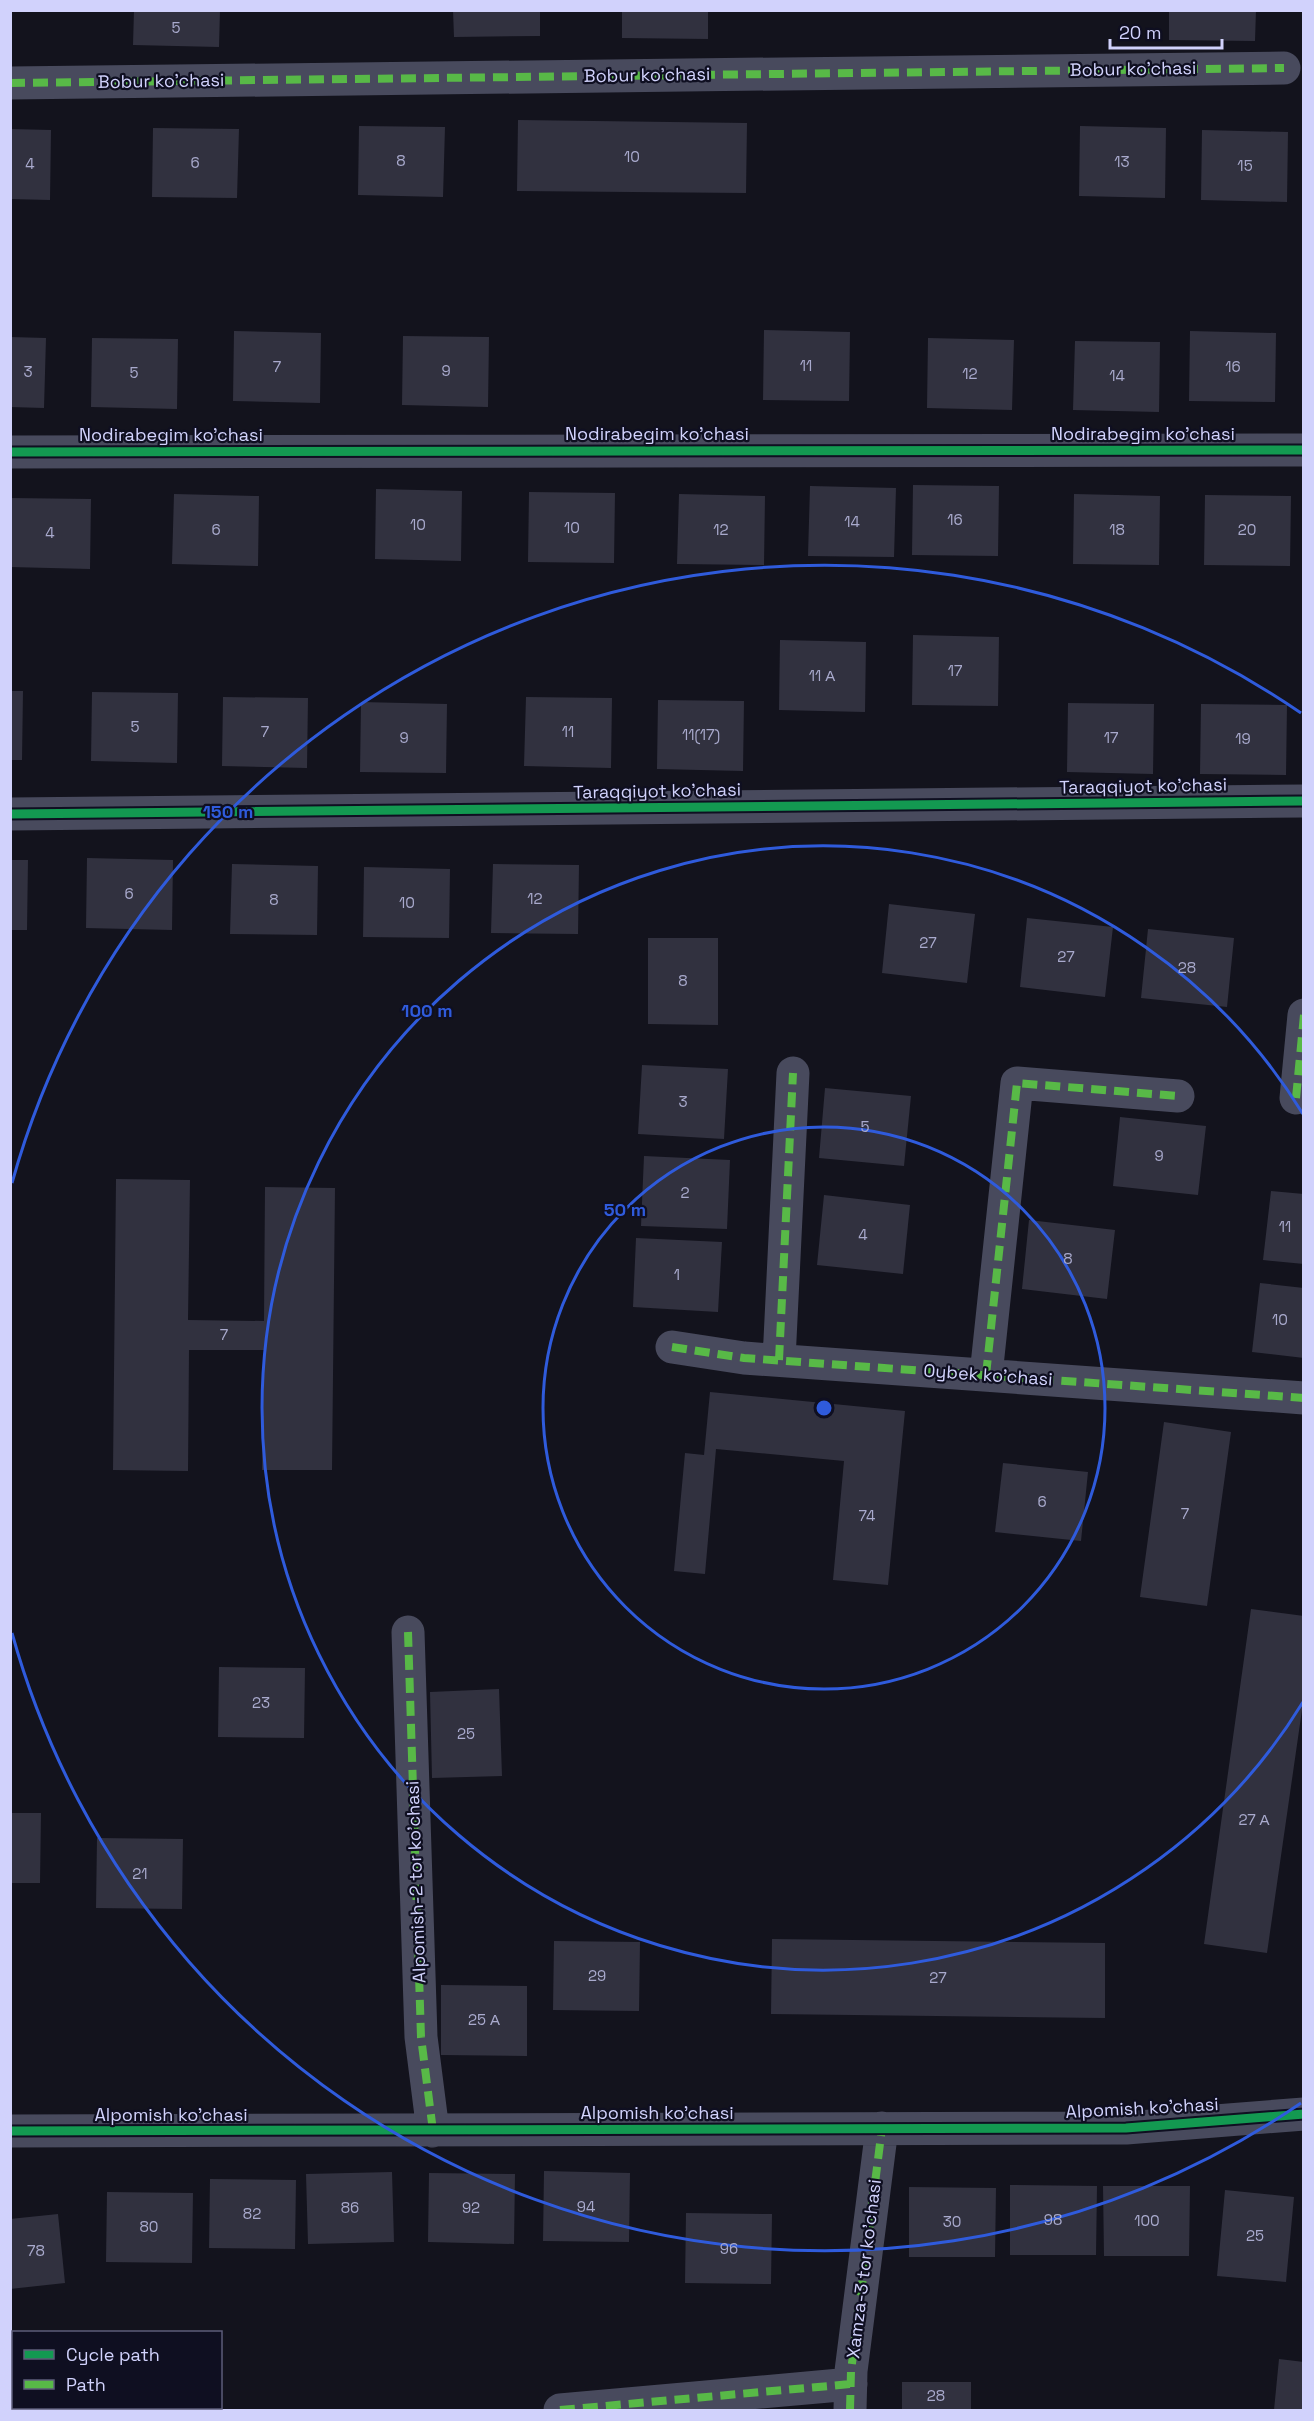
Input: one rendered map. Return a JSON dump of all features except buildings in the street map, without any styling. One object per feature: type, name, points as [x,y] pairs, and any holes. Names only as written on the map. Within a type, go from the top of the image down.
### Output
[{"type":"street","name":"Bobur ko'chasi","points":[[10,83],[1284,68]]},
{"type":"street","name":"Nodirabegim ko'chasi","points":[[10,452],[1304,450]]},
{"type":"street","name":"Taraqqiyot ko'chasi","points":[[10,814],[1304,801]]},
{"type":"street","points":[[1296,1098],[1304,1015]]},
{"type":"street","points":[[779,1360],[793,1073]]},
{"type":"street","points":[[986,1375],[1017,1083],[1178,1096]]},
{"type":"street","name":"Oybek ko'chasi","points":[[672,1347],[744,1358],[1304,1398]]},
{"type":"street","name":"Alpomish-2 tor ko'chasi","points":[[408,1632],[421,2037],[433,2131]]},
{"type":"street","name":"Alpomish ko'chasi","points":[[10,2131],[1126,2128],[1304,2114]]},
{"type":"street","name":"Xamza-3 tor ko'chasi","points":[[850,2397],[882,2128]]},
{"type":"street","points":[[560,2410],[850,2397]]},
{"type":"marked path","points":[[10,83],[1284,68]]},
{"type":"marked path","points":[[1296,1098],[1304,1015]]},
{"type":"marked path","points":[[779,1360],[793,1073]]},
{"type":"marked path","points":[[986,1375],[1017,1083],[1178,1096]]},
{"type":"marked path","points":[[672,1347],[744,1358],[1304,1398]]},
{"type":"marked path","points":[[408,1632],[421,2037],[433,2131]]},
{"type":"marked path","points":[[850,2410],[851,2371],[882,2128]]},
{"type":"marked path","points":[[560,2410],[851,2384]]},
{"type":"cycle path","points":[[10,452],[1304,450]]},
{"type":"cycle path","points":[[10,814],[1304,801]]},
{"type":"cycle path","points":[[10,2131],[1126,2128],[1304,2114]]}]
